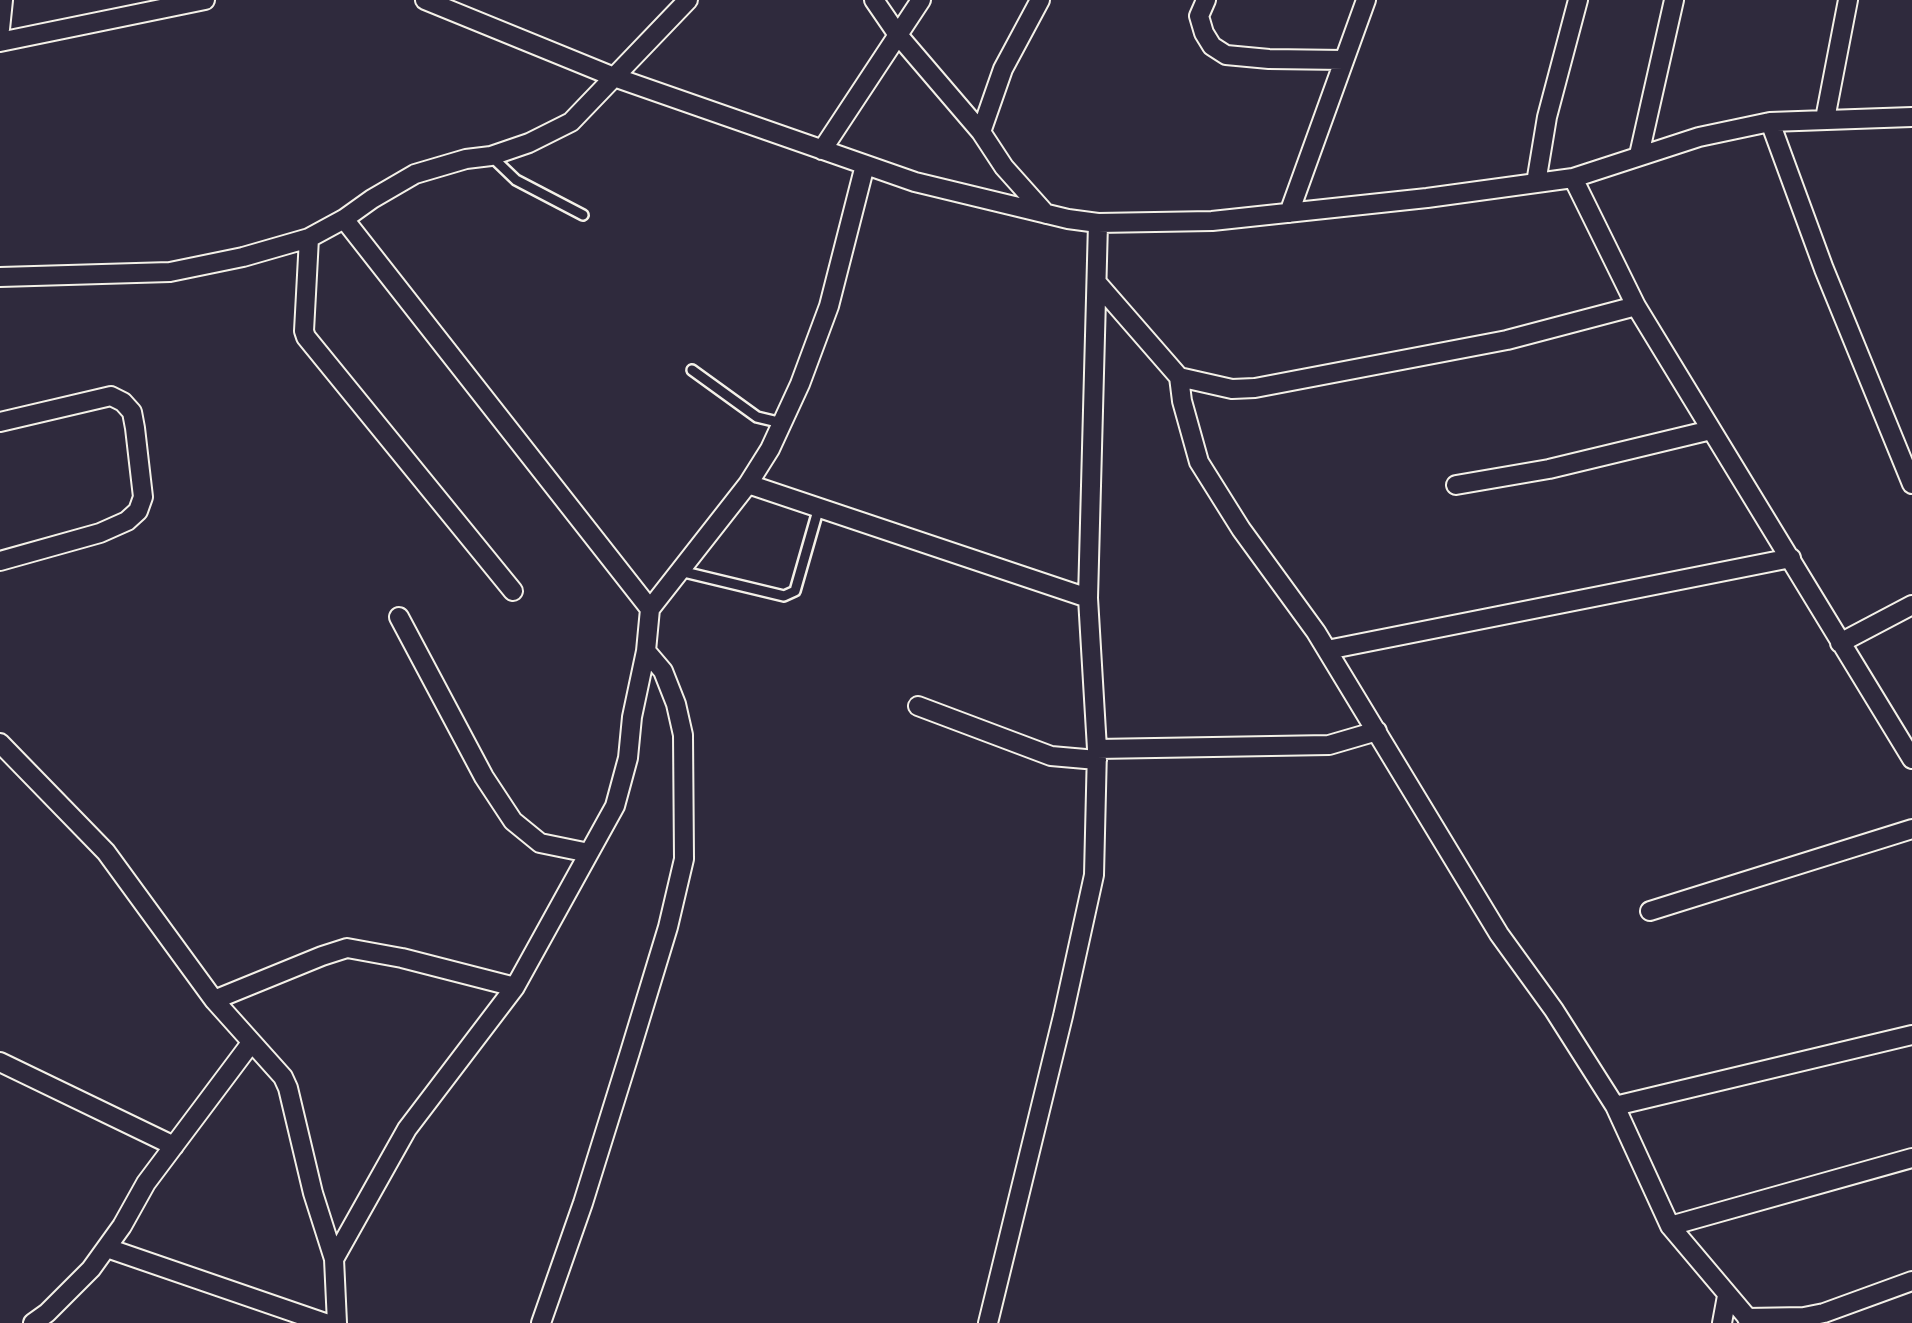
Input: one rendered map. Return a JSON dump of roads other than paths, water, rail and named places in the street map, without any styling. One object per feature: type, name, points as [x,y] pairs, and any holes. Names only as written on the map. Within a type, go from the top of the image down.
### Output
[{"type":"street","points":[[0,29],[3,0]]},
{"type":"street","points":[[0,42],[205,0]]},
{"type":"street","points":[[425,0],[614,77],[915,182],[1046,214],[1098,223],[1212,221],[1536,183],[1573,178],[1639,155],[1724,130],[1770,122],[1912,117]]},
{"type":"street","points":[[0,277],[170,272],[243,257],[309,238],[344,219],[415,174],[465,159],[491,156],[529,143],[571,122],[688,0]]},
{"type":"street","points":[[874,0],[898,34],[981,132],[1004,167],[1046,214]]},
{"type":"street","points":[[822,150],[921,0]]},
{"type":"street","points":[[981,132],[1003,69],[1040,0]]},
{"type":"street","points":[[1206,0],[1198,16],[1204,33],[1212,46],[1226,55],[1269,59],[1344,60]]},
{"type":"street","points":[[1289,213],[1366,0]]},
{"type":"street","points":[[1536,183],[1547,117],[1578,0]]},
{"type":"street","points":[[1639,155],[1674,0]]},
{"type":"street","points":[[1825,119],[1848,0]]},
{"type":"street","points":[[1770,122],[1824,269],[1912,484]]},
{"type":"street","points":[[334,1259],[407,1129],[515,987],[615,806],[628,759],[632,717],[646,651],[650,609],[748,484],[782,423],[800,384],[829,306],[865,165]]},
{"type":"street","points":[[1573,178],[1636,306],[1912,759]]},
{"type":"street","points":[[344,219],[650,609]]},
{"type":"street","points":[[988,1323],[1064,1016],[1094,875],[1097,754],[1088,598],[1098,223]]},
{"type":"street","points":[[309,238],[304,331],[306,337],[513,591]]},
{"type":"street","points":[[1098,284],[1179,377],[1210,386],[1255,388],[1507,340],[1636,306]]},
{"type":"street","points":[[1179,377],[1182,402],[1199,462],[1241,528],[1327,650],[1499,934],[1554,1010],[1615,1106],[1670,1226],[1726,1296],[1750,1321],[1824,1313],[1912,1281]]},
{"type":"street","points":[[0,422],[111,396],[123,402],[132,412],[142,497],[138,511],[128,521],[100,533],[0,561]]},
{"type":"street","points":[[1456,485],[1549,469],[1711,430]]},
{"type":"street","points":[[748,484],[1088,598]]},
{"type":"street","points":[[1327,650],[1791,558]]},
{"type":"street","points":[[1840,643],[1912,605]]},
{"type":"street","points":[[399,617],[484,777],[513,821],[540,843],[589,853]]},
{"type":"street","points":[[541,1323],[584,1203],[668,927],[684,859],[683,735],[676,704],[663,671],[646,651]]},
{"type":"street","points":[[918,706],[1051,756],[1329,745],[1377,731]]},
{"type":"street","points":[[0,743],[106,852],[214,1000],[251,1043],[277,1068],[288,1088],[313,1193],[334,1259],[337,1323]]},
{"type":"street","points":[[1650,911],[1912,829]]},
{"type":"street","points":[[214,1000],[347,948],[402,958],[515,987]]},
{"type":"street","points":[[1615,1106],[1912,1035]]},
{"type":"street","points":[[33,1323],[47,1313],[91,1269],[107,1248],[146,1183],[235,1068],[251,1043]]},
{"type":"street","points":[[0,1062],[174,1146]]},
{"type":"street","points":[[1670,1226],[1912,1158]]},
{"type":"street","points":[[107,1248],[325,1323]]},
{"type":"street","points":[[1722,1323],[1726,1296]]},
{"type":"lane","points":[[491,156],[516,180],[583,215]]},
{"type":"lane","points":[[692,370],[757,417],[782,423]]},
{"type":"lane","points":[[680,571],[784,596],[795,591],[819,507]]}]
